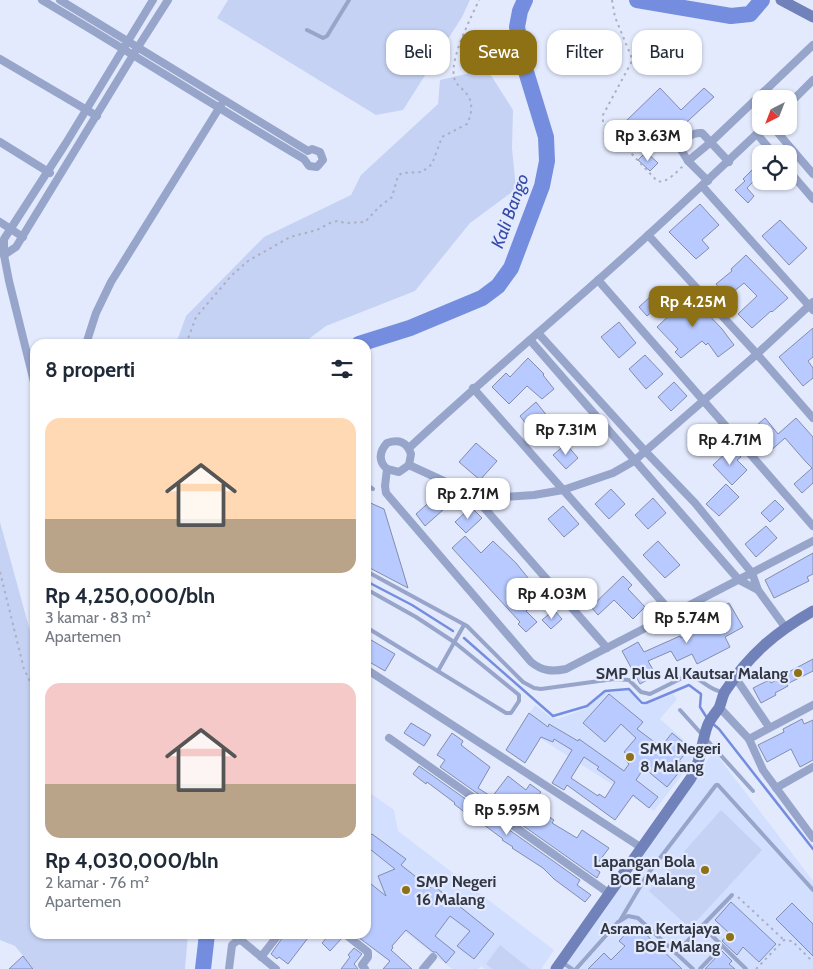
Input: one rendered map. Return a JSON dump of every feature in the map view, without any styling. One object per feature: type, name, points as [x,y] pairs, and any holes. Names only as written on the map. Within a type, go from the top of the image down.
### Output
[{"type":"street","points":[[42,0],[124,44],[138,47],[308,151],[316,150],[320,152],[322,156],[321,164],[313,168],[304,159],[218,109],[133,55],[124,44],[60,0]]},
{"type":"street","points":[[2,238],[11,229],[153,0]]},
{"type":"street","points":[[4,255],[16,247],[23,237],[168,0]]},
{"type":"street","points":[[781,0],[813,17]]},
{"type":"street","points":[[688,161],[711,142],[813,45]]},
{"type":"street","points":[[0,59],[97,116]]},
{"type":"street","points":[[798,95],[813,80]]},
{"type":"street","points":[[88,339],[96,313],[111,282],[224,100]]},
{"type":"street","points":[[409,465],[472,494],[506,497],[563,490],[606,475],[634,461],[812,306],[705,184],[680,148],[681,143],[687,137],[698,132],[711,142],[729,162]]},
{"type":"street","points":[[409,448],[473,388],[538,333],[705,184],[756,135]]},
{"type":"street","points":[[758,135],[766,145]]},
{"type":"street","points":[[780,135],[813,174]]},
{"type":"street","points":[[0,142],[58,178]]},
{"type":"street","points":[[304,159],[308,151]]},
{"type":"street","points":[[797,180],[813,199]]},
{"type":"street","points":[[0,222],[23,237]]},
{"type":"street","points":[[648,235],[813,418]]},
{"type":"street","points":[[2,238],[16,247]]},
{"type":"street","points":[[2,238],[9,281],[30,366]]},
{"type":"street","points":[[598,280],[813,526]]},
{"type":"street","points":[[538,333],[695,503],[752,573],[758,590],[785,627]]},
{"type":"street","points":[[530,340],[740,580],[758,590]]},
{"type":"street","points":[[473,388],[672,613]]},
{"type":"street","points":[[399,441],[409,448],[411,454],[409,465],[405,470],[399,472],[387,469],[380,459],[383,448],[387,443],[399,441]]},
{"type":"street","points":[[387,469],[386,493],[531,662],[542,670],[556,672],[566,670],[813,541]]},
{"type":"street","points":[[472,494],[607,648]]},
{"type":"street","points":[[559,965],[697,768],[710,726],[724,692],[755,653],[785,627],[813,611]]},
{"type":"street","points":[[371,672],[642,848]]},
{"type":"street","points":[[735,677],[769,727]]},
{"type":"street","points":[[749,739],[813,705]]},
{"type":"street","points":[[719,707],[749,739],[763,770],[813,838]]},
{"type":"street","points":[[389,738],[610,894]]},
{"type":"street","points":[[776,788],[813,767]]},
{"type":"street","points":[[229,969],[232,945],[236,939]]},
{"type":"street","points":[[238,939],[276,969]]},
{"type":"street","points":[[261,957],[275,939]]},
{"type":"street","points":[[351,939],[368,952],[368,957],[362,965],[364,969]]},
{"type":"street","points":[[424,969],[433,957]]},
{"type":"lane","points":[[307,30],[323,38],[327,36],[349,0]]},
{"type":"lane","points":[[371,574],[464,624],[523,682],[534,688],[541,689],[614,678],[629,680],[641,692],[650,694],[688,675],[693,676],[711,689],[724,692]]},
{"type":"lane","points":[[371,592],[416,617],[454,642],[519,696],[519,701],[512,712],[508,714],[371,630]]},
{"type":"lane","points":[[438,671],[464,624]]},
{"type":"lane","points":[[680,710],[710,726],[754,791]]},
{"type":"lane","points":[[576,969],[621,919],[647,875],[716,785],[725,792],[813,890]]},
{"type":"lane","points":[[676,953],[734,896]]},
{"type":"lane","points":[[621,919],[628,916],[638,918],[693,969]]},
{"type":"lane","points":[[702,926],[746,969]]},
{"type":"lane","points":[[700,969],[722,946]]},
{"type":"lane","points":[[559,965],[572,969]]},
{"type":"path","points":[[188,339],[196,317],[232,275],[248,261],[290,237],[317,230],[330,223],[337,221],[346,223],[365,222],[392,197],[398,176],[422,172],[426,169],[432,164],[442,137],[467,124],[471,110],[470,99],[458,85],[454,76],[454,68],[459,45],[479,0]]},
{"type":"path","points":[[612,0],[616,17],[631,56],[631,63],[603,115],[603,123],[656,181],[666,180],[688,161]]},
{"type":"path","points":[[0,572],[24,669],[30,681]]},
{"type":"path","points":[[734,896],[784,940],[792,941],[813,962]]},
{"type":"path","points":[[756,969],[784,940]]},
{"type":"shaded area","points":[[228,0],[470,0],[450,36],[450,30],[386,30],[386,75],[425,75],[403,110],[376,115],[217,18]]},
{"type":"shaded area","points":[[461,75],[491,75],[513,110],[512,148],[516,189],[470,223],[415,291],[326,326],[309,339],[178,339],[186,316],[264,237],[351,195],[361,175],[438,104],[440,80]]},
{"type":"shaded area","points":[[0,522],[30,631],[30,939],[188,939],[185,969],[34,969],[15,946],[0,940]]},
{"type":"shaded area","name":"SMK Negeri 8 Malang","points":[[629,691],[640,705],[643,706],[673,694],[677,699],[660,719],[694,749],[689,766],[654,811],[521,726],[535,705],[550,717],[558,719],[587,708],[605,692]]},
{"type":"shaded area","points":[[714,751],[813,881],[813,969],[560,969]]},
{"type":"shaded area","name":"SMP Negeri 16 Malang","points":[[371,794],[394,810],[398,831],[554,950],[541,969],[484,969],[481,966],[478,969],[452,969],[371,905]]},
{"type":"shaded area","name":"Lapangan Bola BOE Malang","points":[[721,810],[762,850],[690,928],[649,891]]},
{"type":"shaded area","points":[[500,945],[530,969],[492,969],[486,964]]},
{"type":"building","points":[[660,88],[681,110],[704,88],[714,97],[665,142],[653,130],[642,142],[624,123]]},
{"type":"building","points":[[646,152],[658,163],[650,171],[638,160]]},
{"type":"building","points":[[752,170],[752,183],[747,188],[754,196],[748,203],[735,190],[745,181],[743,179]]},
{"type":"building","points":[[700,204],[719,225],[702,240],[709,248],[696,259],[669,232]]},
{"type":"building","points":[[780,220],[807,248],[789,265],[762,236]]},
{"type":"building","points":[[746,255],[788,298],[752,328],[738,314],[757,296],[744,283],[727,297],[716,284],[732,271],[731,269]]},
{"type":"building","points":[[685,290],[722,329],[734,345],[718,357],[708,343],[706,345],[702,341],[681,358],[675,352],[678,349],[657,327],[675,310],[670,305]]},
{"type":"building","points":[[650,297],[658,306],[647,316],[639,307]]},
{"type":"building","points":[[619,322],[636,343],[619,358],[601,337]]},
{"type":"building","points":[[813,328],[813,357],[808,361],[813,368],[813,378],[803,386],[779,357]]},
{"type":"building","points":[[645,355],[663,374],[646,389],[629,369]]},
{"type":"building","points":[[528,358],[544,374],[554,389],[542,399],[527,386],[509,404],[492,387],[506,373],[510,377]]},
{"type":"building","points":[[674,382],[687,396],[671,411],[658,397]]},
{"type":"building","points":[[536,402],[556,427],[539,441],[520,416]]},
{"type":"building","points":[[765,418],[778,434],[796,418],[813,437],[813,483],[802,493],[794,484],[812,468],[785,438],[768,453],[749,432]]},
{"type":"building","points":[[476,443],[497,461],[480,480],[459,462]]},
{"type":"building","points":[[566,444],[578,458],[566,469],[553,455]]},
{"type":"building","points":[[732,447],[741,457],[737,460],[747,470],[732,485],[713,465]]},
{"type":"building","points":[[726,484],[739,497],[719,516],[706,504]]},
{"type":"building","points":[[611,489],[625,504],[609,519],[595,504]]},
{"type":"building","points":[[434,498],[444,509],[425,526],[416,514]]},
{"type":"building","points":[[653,498],[666,513],[648,529],[635,515]]},
{"type":"building","points":[[775,500],[784,509],[770,522],[761,513]]},
{"type":"building","points":[[371,503],[384,509],[408,588],[371,569]]},
{"type":"building","points":[[563,506],[579,524],[564,537],[548,519]]},
{"type":"building","points":[[471,507],[482,518],[466,533],[455,522]]},
{"type":"building","points":[[766,526],[777,538],[756,557],[745,544]]},
{"type":"building","points":[[465,536],[481,553],[493,541],[516,563],[541,594],[529,605],[531,607],[526,611],[537,622],[526,632],[518,624],[520,622],[452,548]]},
{"type":"building","points":[[658,541],[680,565],[665,578],[643,555]]},
{"type":"building","points":[[813,553],[813,574],[807,577],[809,581],[774,598],[765,580]]},
{"type":"building","points":[[623,576],[632,585],[628,589],[645,607],[633,619],[614,600],[598,615],[591,607]]},
{"type":"building","points":[[729,603],[743,627],[725,637],[730,647],[697,664],[692,654],[677,661],[671,651],[648,661],[656,675],[640,684],[622,651],[638,642],[644,652],[680,636],[681,638],[719,616],[716,610]]},
{"type":"building","points":[[554,610],[562,619],[551,629],[542,620]]},
{"type":"building","points":[[371,640],[395,654],[385,671],[371,663]]},
{"type":"building","points":[[813,659],[813,671],[787,684],[788,686],[775,693],[776,695],[761,703],[753,688],[769,680],[771,683]]},
{"type":"building","points":[[609,694],[643,722],[637,729],[661,747],[672,733],[690,748],[679,761],[685,765],[667,787],[644,768],[636,780],[658,797],[649,808],[633,795],[615,820],[567,785],[564,790],[552,783],[572,750],[554,739],[553,742],[541,737],[525,763],[506,750],[529,713],[548,727],[549,724],[578,741],[579,739],[624,771],[629,764],[625,760],[629,756],[624,752],[636,738],[621,724],[605,742],[583,723]],"holes":[[[584,757],[599,767],[597,769],[615,782],[605,798],[599,794],[598,796],[571,778]]]},
{"type":"building","points":[[802,719],[804,724],[813,720],[813,760],[800,767],[791,749],[767,762],[758,745],[784,732],[783,729]]},
{"type":"building","points":[[411,723],[431,735],[424,746],[404,733]]},
{"type":"building","points":[[452,733],[463,741],[461,745],[490,767],[478,788],[492,797],[508,776],[526,790],[530,784],[541,792],[531,805],[554,820],[552,823],[577,838],[582,830],[609,848],[594,868],[600,872],[597,878],[440,767],[445,760],[437,755]]},
{"type":"building","points":[[419,766],[580,880],[577,885],[591,895],[585,902],[554,879],[543,868],[512,848],[503,839],[467,814],[427,782],[426,784],[413,774]]},
{"type":"building","points":[[371,835],[406,859],[401,865],[430,888],[433,885],[494,934],[474,959],[457,946],[470,931],[450,916],[435,936],[455,952],[446,963],[436,952],[433,952],[406,930],[392,946],[391,950],[412,969],[383,969],[390,961],[361,939],[371,939],[371,884],[386,896],[378,876],[395,869],[371,850]]},
{"type":"building","points":[[731,902],[776,944],[759,962],[743,947],[737,955],[722,941],[729,933],[715,920]]},
{"type":"building","points":[[792,903],[813,924],[813,956],[776,919]]},
{"type":"building","points":[[635,924],[682,969],[588,969],[604,953],[611,960],[625,946],[619,941]]},
{"type":"building","points":[[282,939],[307,939],[288,964],[271,954]]},
{"type":"building","points":[[326,939],[341,939],[330,951],[322,943]]},
{"type":"building","points":[[354,948],[362,954],[354,964],[358,969],[341,969],[350,957],[348,955]]},
{"type":"building","points":[[722,951],[732,961],[729,964],[735,969],[705,969]]},
{"type":"building","points":[[23,956],[33,969],[9,969]]},
{"type":"waterway","name":"Kali Bango","points":[[371,340],[410,328],[482,298],[498,286],[511,268],[542,186],[547,161],[546,137],[524,65],[517,27],[520,11],[525,0]]},
{"type":"waterway","name":"Kali Bango","points":[[637,0],[731,16],[750,14],[762,0]]},
{"type":"waterway","points":[[371,584],[412,605],[453,631]]},
{"type":"waterway","points":[[464,638],[553,716],[587,706],[605,691],[629,689],[642,703],[646,703],[689,685],[701,694],[700,707],[707,718]]},
{"type":"waterway","points":[[712,723],[719,729],[813,849]]},
{"type":"waterway","name":"Kali Bango","points":[[203,969],[206,939]]},
{"type":"place","name":"SMP Plus Al Kautsar Malang","points":[[798,673]]},
{"type":"place","name":"SMK Negeri 8 Malang","points":[[630,757]]},
{"type":"place","name":"Lapangan Bola BOE Malang","points":[[705,870]]},
{"type":"place","name":"SMP Negeri 16 Malang","points":[[406,890]]},
{"type":"place","name":"Asrama Kertajaya BOE Malang","points":[[730,937]]}]
